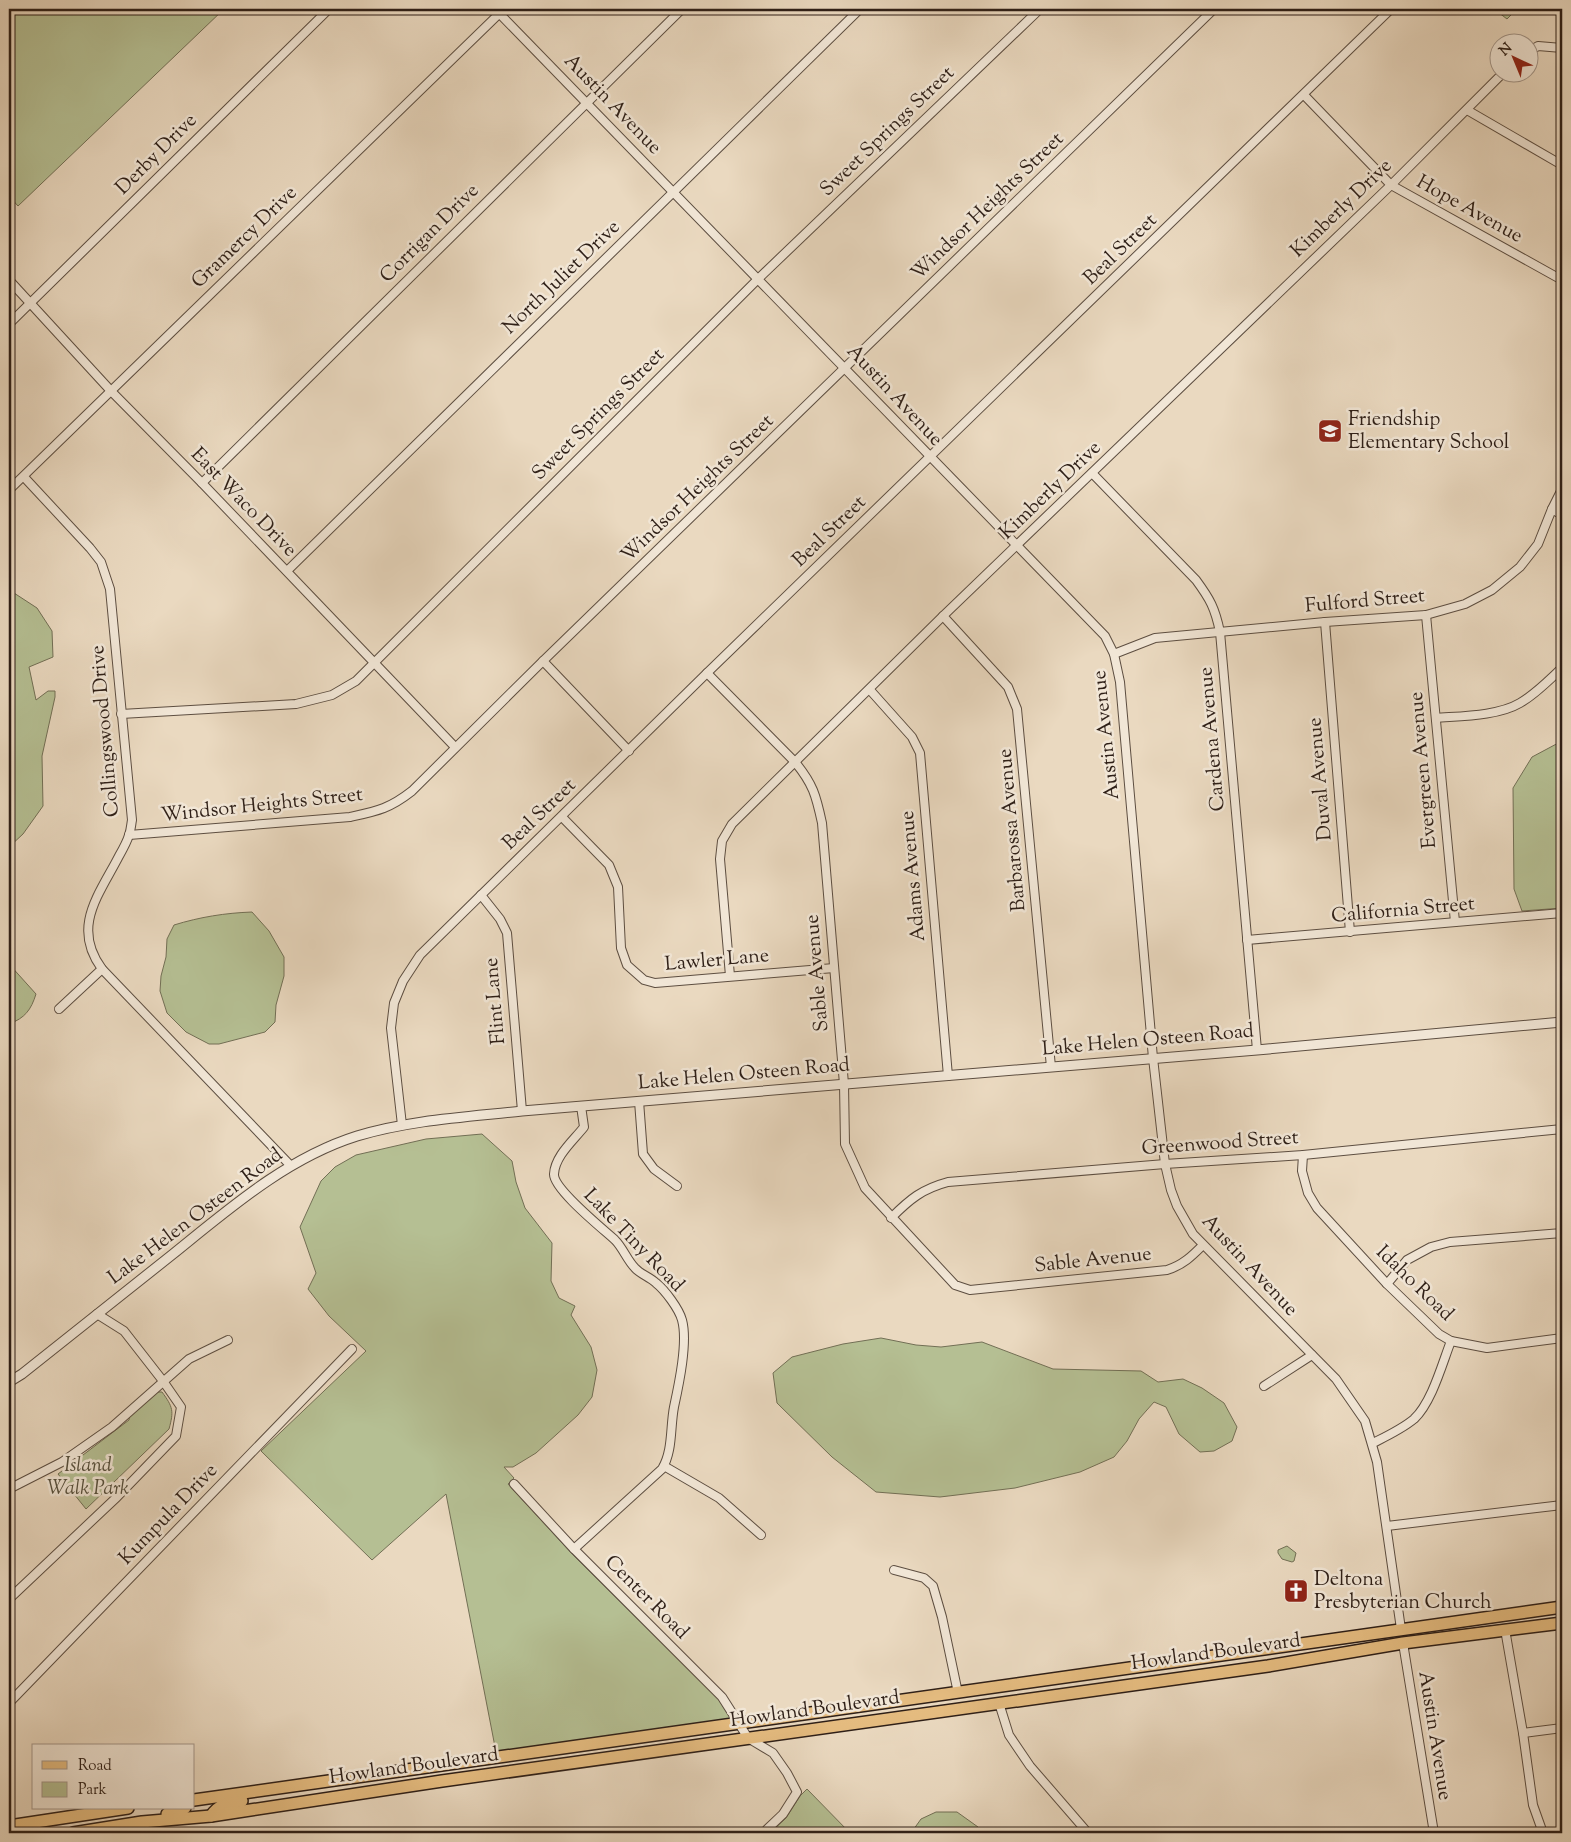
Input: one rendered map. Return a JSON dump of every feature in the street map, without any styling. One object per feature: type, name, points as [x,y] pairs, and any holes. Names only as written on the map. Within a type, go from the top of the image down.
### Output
[{"type":"main road","name":"Howland Boulevard","points":[[195,1800],[1562,1607]]},
{"type":"main road","name":"Howland Boulevard","points":[[73,1833],[211,1816],[442,1781],[1268,1666],[1403,1643],[1562,1623]]},
{"type":"main road","points":[[1401,1629],[1403,1643]]},
{"type":"main road","points":[[211,1816],[222,1805],[266,1797],[286,1787]]},
{"type":"main road","points":[[9,1826],[115,1810]]},
{"type":"main road","points":[[120,1826],[131,1820],[169,1814],[180,1810]]},
{"type":"street","name":"Derby Drive","points":[[9,324],[329,9]]},
{"type":"street","name":"Corrigan Drive","points":[[202,484],[682,9]]},
{"type":"street","name":"North Juliet Drive","points":[[287,571],[860,9]]},
{"type":"street","name":"Sweet Springs Street","points":[[121,714],[296,704],[332,695],[356,681],[758,279],[1040,9]]},
{"type":"street","name":"Windsor Heights Street","points":[[129,835],[350,817],[381,810],[397,803],[412,791],[543,661],[1214,9]]},
{"type":"street","name":"Beal Street","points":[[402,1126],[391,1028],[394,1003],[403,981],[420,955],[1391,9]]},
{"type":"street","name":"Austin Avenue","points":[[500,10],[586,102],[846,368],[930,458],[1105,636],[1114,654],[1120,682],[1152,1058],[1165,1164],[1171,1190],[1193,1234],[1202,1245],[1336,1379],[1365,1421],[1373,1443],[1401,1629]]},
{"type":"street","name":"Gramercy Drive","points":[[9,490],[500,10]]},
{"type":"street","points":[[1538,46],[1562,48]]},
{"type":"street","name":"Kimberly Drive","points":[[730,976],[720,859],[722,841],[732,824],[943,616],[1018,546],[1391,185],[1494,82]]},
{"type":"street","name":"Hope Avenue","points":[[1304,95],[1391,185],[1562,280]]},
{"type":"street","points":[[1466,110],[1562,165]]},
{"type":"street","name":"East Waco Drive","points":[[9,280],[111,391],[375,662],[455,747]]},
{"type":"street","name":"Cardena Avenue","points":[[1092,473],[1196,580],[1216,611],[1220,632],[1257,1050]]},
{"type":"street","name":"Collingswood Drive","points":[[24,477],[101,562],[110,589],[132,820],[129,835],[90,912],[87,932],[90,947],[102,969],[290,1166]]},
{"type":"street","name":"Fulford Street","points":[[1114,654],[1155,638],[1325,622],[1426,615],[1465,604],[1492,590],[1520,567],[1538,544],[1562,490]]},
{"type":"street","points":[[1552,509],[1562,515]]},
{"type":"street","name":"Evergreen Avenue","points":[[1426,615],[1455,922]]},
{"type":"street","name":"Barbarossa Avenue","points":[[943,616],[1008,687],[1017,709],[1051,1067]]},
{"type":"street","name":"Duval Avenue","points":[[1325,622],[1350,932]]},
{"type":"street","points":[[543,661],[629,751]]},
{"type":"street","points":[[1436,718],[1494,712],[1519,704],[1539,690],[1562,668]]},
{"type":"street","name":"Sable Avenue","points":[[708,673],[795,762],[808,778],[817,798],[822,823],[844,1084],[844,1144],[866,1188],[891,1218],[955,1285],[970,1290],[1167,1270],[1188,1260],[1202,1245]]},
{"type":"street","name":"Adams Avenue","points":[[870,690],[912,737],[920,754],[948,1076]]},
{"type":"street","name":"Lawler Lane","points":[[562,817],[609,865],[618,887],[622,948],[627,965],[644,980],[655,983],[834,968]]},
{"type":"street","name":"Flint Lane","points":[[481,895],[500,919],[507,933],[522,1111]]},
{"type":"street","name":"California Street","points":[[1247,940],[1562,913]]},
{"type":"street","points":[[59,1010],[102,969]]},
{"type":"street","name":"Lake Helen Osteen Road","points":[[9,1382],[22,1374],[210,1225],[290,1166],[323,1149],[358,1136],[402,1126],[452,1118],[522,1111],[1257,1050],[1562,1022]]},
{"type":"street","points":[[639,1101],[644,1154],[654,1169],[677,1186]]},
{"type":"street","name":"Lake Tiny Road","points":[[581,1106],[584,1127],[560,1157],[554,1175],[557,1185],[616,1241],[635,1269],[657,1283],[667,1294],[682,1320],[683,1344],[679,1385],[673,1411],[670,1445],[664,1466]]},
{"type":"street","name":"Greenwood Street","points":[[891,1218],[910,1198],[934,1186],[948,1182],[1303,1155],[1562,1129]]},
{"type":"street","name":"Idaho Road","points":[[1303,1155],[1302,1171],[1308,1192],[1317,1208],[1388,1284],[1439,1334],[1451,1341],[1487,1348],[1561,1338]]},
{"type":"street","points":[[1388,1284],[1407,1260],[1431,1247],[1450,1242],[1562,1233]]},
{"type":"street","points":[[9,1599],[117,1497],[176,1436],[181,1407],[124,1332],[97,1314]]},
{"type":"street","points":[[1561,1338],[1562,1373]]},
{"type":"street","points":[[9,1489],[62,1462],[112,1427],[189,1359],[228,1340]]},
{"type":"street","points":[[1373,1443],[1396,1432],[1414,1418],[1426,1404],[1451,1341]]},
{"type":"street","name":"Kumpula Drive","points":[[9,1703],[352,1349]]},
{"type":"street","points":[[1264,1386],[1312,1355]]},
{"type":"street","points":[[574,1549],[664,1466],[719,1498],[761,1535]]},
{"type":"street","name":"Center Road","points":[[514,1484],[574,1549],[722,1697],[748,1738]]},
{"type":"street","points":[[1387,1526],[1562,1505]]},
{"type":"street","points":[[894,1570],[924,1578],[933,1586],[942,1617],[958,1693]]},
{"type":"street","points":[[1507,1630],[1506,1635],[1533,1805],[1543,1833]]},
{"type":"street","name":"Austin Avenue","points":[[1403,1643],[1434,1833]]},
{"type":"street","points":[[999,1703],[1009,1735],[1030,1766],[1088,1833]]},
{"type":"street","points":[[1523,1733],[1562,1728]]},
{"type":"street","points":[[748,1738],[772,1753],[787,1773],[797,1792],[783,1814],[763,1833]]},
{"type":"green space","points":[[9,9],[224,9],[18,206],[9,196]]},
{"type":"green space","points":[[1494,9],[1533,9],[1513,13],[1507,19]]},
{"type":"green space","points":[[14,593],[37,608],[52,631],[53,657],[29,667],[36,700],[48,691],[55,691],[55,697],[42,756],[43,806],[23,834],[9,847],[9,595]]},
{"type":"green space","points":[[1562,741],[1562,908],[1522,911],[1514,889],[1513,788],[1532,757]]},
{"type":"green space","points":[[252,912],[269,931],[284,957],[284,976],[276,1005],[275,1022],[265,1032],[219,1044],[209,1044],[186,1032],[167,1013],[160,991],[167,939],[174,925],[213,916]]},
{"type":"green space","points":[[9,964],[36,994],[27,1013],[9,1024]]},
{"type":"green space","points":[[482,1134],[512,1161],[516,1182],[525,1208],[552,1243],[551,1281],[559,1298],[575,1306],[571,1315],[591,1347],[597,1370],[592,1397],[578,1415],[536,1453],[513,1467],[504,1467],[514,1478],[508,1484],[574,1556],[719,1700],[731,1719],[496,1752],[446,1494],[372,1560],[261,1451],[366,1351],[329,1316],[308,1289],[316,1273],[300,1227],[321,1181],[335,1167],[356,1155],[426,1139]]},
{"type":"green space","points":[[881,1338],[916,1345],[941,1347],[982,1342],[1053,1369],[1141,1371],[1158,1382],[1183,1379],[1202,1388],[1224,1403],[1237,1427],[1232,1441],[1214,1451],[1200,1452],[1179,1434],[1166,1407],[1154,1402],[1139,1419],[1127,1441],[1114,1457],[1080,1472],[1015,1488],[940,1497],[876,1492],[832,1457],[777,1403],[773,1373],[792,1357],[843,1344]]},
{"type":"green space","name":"Island Walk Park","points":[[155,1392],[162,1392],[172,1409],[169,1429],[86,1509],[58,1474],[129,1420],[130,1412]]},
{"type":"green space","points":[[1287,1546],[1296,1553],[1292,1562],[1282,1559],[1278,1553],[1278,1550]]},
{"type":"green space","points":[[807,1789],[850,1833],[770,1833],[786,1818],[800,1796]]},
{"type":"green space","points":[[936,1812],[957,1812],[978,1827],[980,1833],[911,1833],[921,1819]]},
{"type":"place","name":"Friendship Elementary School","points":[[1330,431]]},
{"type":"place","name":"Deltona Presbyterian Church","points":[[1296,1591]]}]
